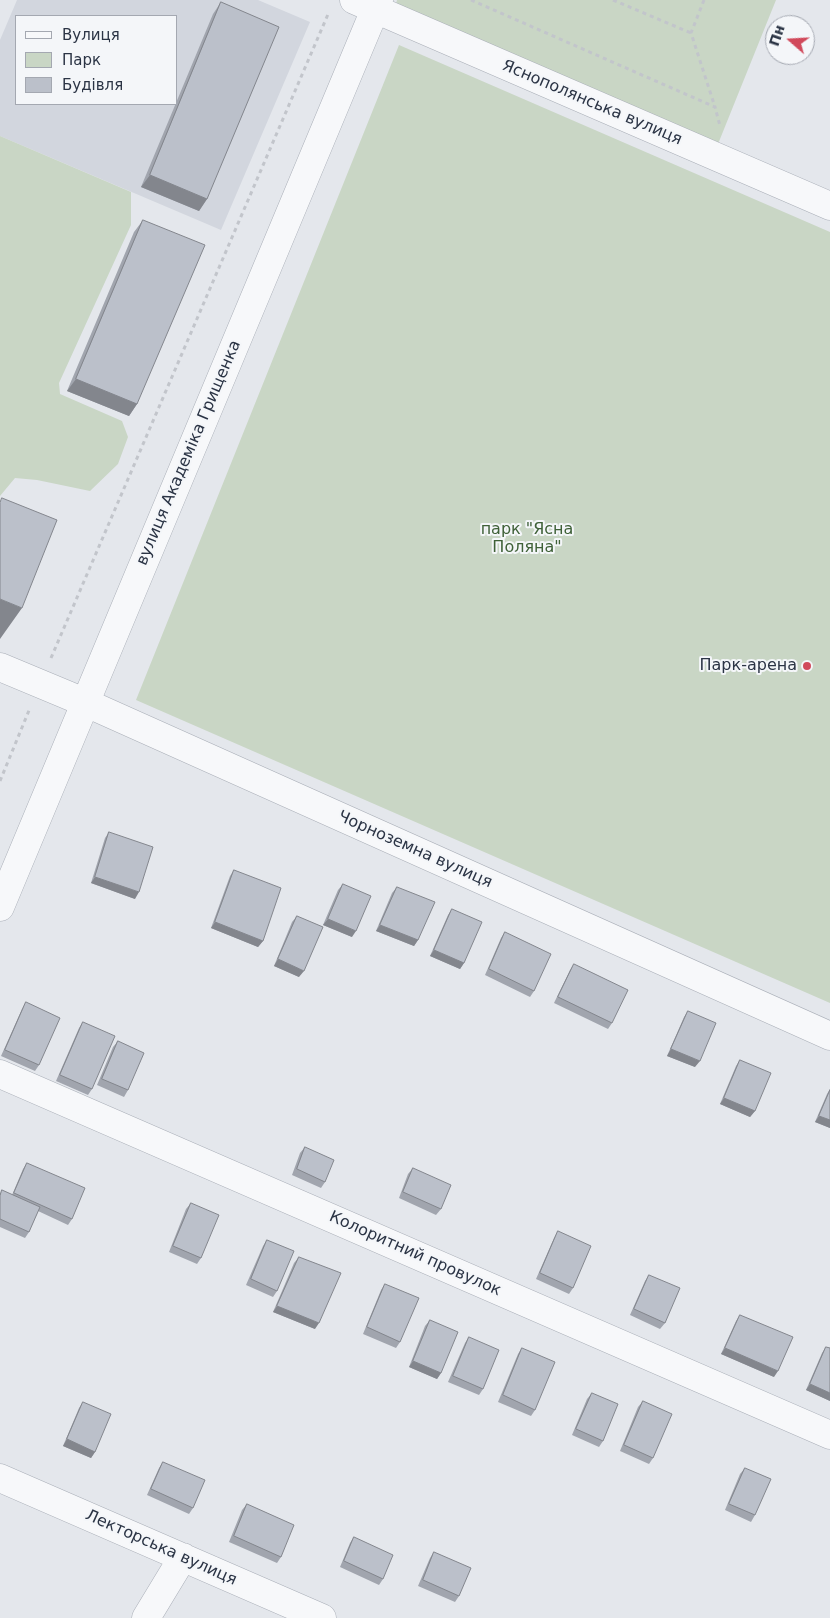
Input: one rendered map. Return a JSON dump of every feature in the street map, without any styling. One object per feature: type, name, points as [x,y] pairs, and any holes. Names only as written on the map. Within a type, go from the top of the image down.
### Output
[{"type":"street","name":"Яснополянська вулиця","points":[[360,4],[830,206]]},
{"type":"street","name":"вулиця Академіка Грищенка","points":[[0,907],[84,702],[360,4]]},
{"type":"street","name":"Чорноземна вулиця","points":[[0,667],[84,702],[830,1036]]},
{"type":"street","name":"Колоритний провулок","points":[[0,1074],[830,1435]]},
{"type":"street","name":"Лекторська вулиця","points":[[0,1478],[322,1618]]},
{"type":"street","points":[[146,1618],[183,1557]]},
{"type":"path","points":[[471,0],[715,107]]},
{"type":"path","points":[[613,0],[691,32]]},
{"type":"path","points":[[704,0],[691,32],[720,126]]},
{"type":"path","points":[[0,781],[40,684],[360,4]]},
{"type":"shaded area","points":[[17,0],[258,0],[310,22],[221,230],[0,136],[0,40]]},
{"type":"green space","points":[[397,0],[776,0],[770,15],[765,15],[765,27],[718,144],[396,4]]},
{"type":"green space","name":"парк \"Ясна Поляна\"","points":[[399,45],[830,232],[830,1003],[136,700]]},
{"type":"green space","points":[[0,136],[131,192],[131,225],[59,383],[60,394],[122,421],[128,437],[118,464],[90,491],[37,480],[15,478],[0,496]]},
{"type":"building","points":[[221,2],[279,27],[207,199],[150,175]]},
{"type":"building","points":[[143,220],[205,245],[137,404],[76,379]]},
{"type":"building","points":[[2,498],[57,520],[22,608],[0,599],[0,503]]},
{"type":"building","points":[[109,832],[153,847],[139,892],[95,877]]},
{"type":"building","points":[[234,870],[281,888],[263,941],[215,922]]},
{"type":"building","points":[[343,884],[371,896],[356,931],[328,919]]},
{"type":"building","points":[[397,887],[435,902],[418,940],[380,925]]},
{"type":"building","points":[[452,909],[482,922],[464,963],[434,950]]},
{"type":"building","points":[[297,916],[323,927],[304,971],[278,959]]},
{"type":"building","points":[[505,932],[551,954],[534,991],[489,969]]},
{"type":"building","points":[[574,964],[628,990],[612,1023],[558,997]]},
{"type":"building","points":[[26,1002],[60,1018],[39,1065],[5,1050]]},
{"type":"building","points":[[688,1011],[716,1023],[700,1061],[671,1049]]},
{"type":"building","points":[[83,1022],[115,1036],[92,1089],[60,1075]]},
{"type":"building","points":[[118,1041],[144,1053],[128,1090],[102,1079]]},
{"type":"building","points":[[740,1060],[771,1073],[755,1111],[724,1098]]},
{"type":"building","points":[[830,1090],[830,1120],[819,1116]]},
{"type":"building","points":[[305,1147],[334,1160],[325,1182],[297,1169]]},
{"type":"building","points":[[27,1163],[85,1188],[72,1219],[14,1193]]},
{"type":"building","points":[[413,1168],[451,1185],[441,1209],[403,1192]]},
{"type":"building","points":[[2,1190],[40,1207],[29,1232],[0,1219],[0,1196]]},
{"type":"building","points":[[191,1203],[219,1215],[201,1258],[173,1246]]},
{"type":"building","points":[[558,1231],[591,1246],[573,1288],[540,1273]]},
{"type":"building","points":[[267,1240],[294,1251],[277,1291],[251,1279]]},
{"type":"building","points":[[299,1257],[341,1273],[319,1323],[277,1306]]},
{"type":"building","points":[[649,1275],[680,1288],[665,1323],[634,1309]]},
{"type":"building","points":[[385,1284],[419,1298],[400,1342],[367,1327]]},
{"type":"building","points":[[740,1315],[793,1337],[778,1371],[725,1348]]},
{"type":"building","points":[[430,1320],[458,1332],[441,1373],[413,1361]]},
{"type":"building","points":[[469,1337],[499,1350],[483,1389],[453,1376]]},
{"type":"building","points":[[826,1347],[830,1348],[830,1393],[810,1384]]},
{"type":"building","points":[[522,1348],[555,1362],[535,1410],[503,1395]]},
{"type":"building","points":[[592,1393],[618,1404],[603,1441],[576,1429]]},
{"type":"building","points":[[643,1401],[672,1414],[653,1458],[624,1445]]},
{"type":"building","points":[[83,1402],[111,1414],[95,1452],[67,1439]]},
{"type":"building","points":[[163,1462],[205,1480],[193,1508],[151,1489]]},
{"type":"building","points":[[745,1468],[771,1479],[755,1515],[729,1504]]},
{"type":"building","points":[[247,1504],[294,1525],[281,1557],[234,1536]]},
{"type":"building","points":[[354,1537],[393,1555],[383,1579],[344,1561]]},
{"type":"building","points":[[434,1552],[471,1568],[459,1596],[423,1580]]},
{"type":"place","name":"Парк-арена","points":[[807,666]]}]
